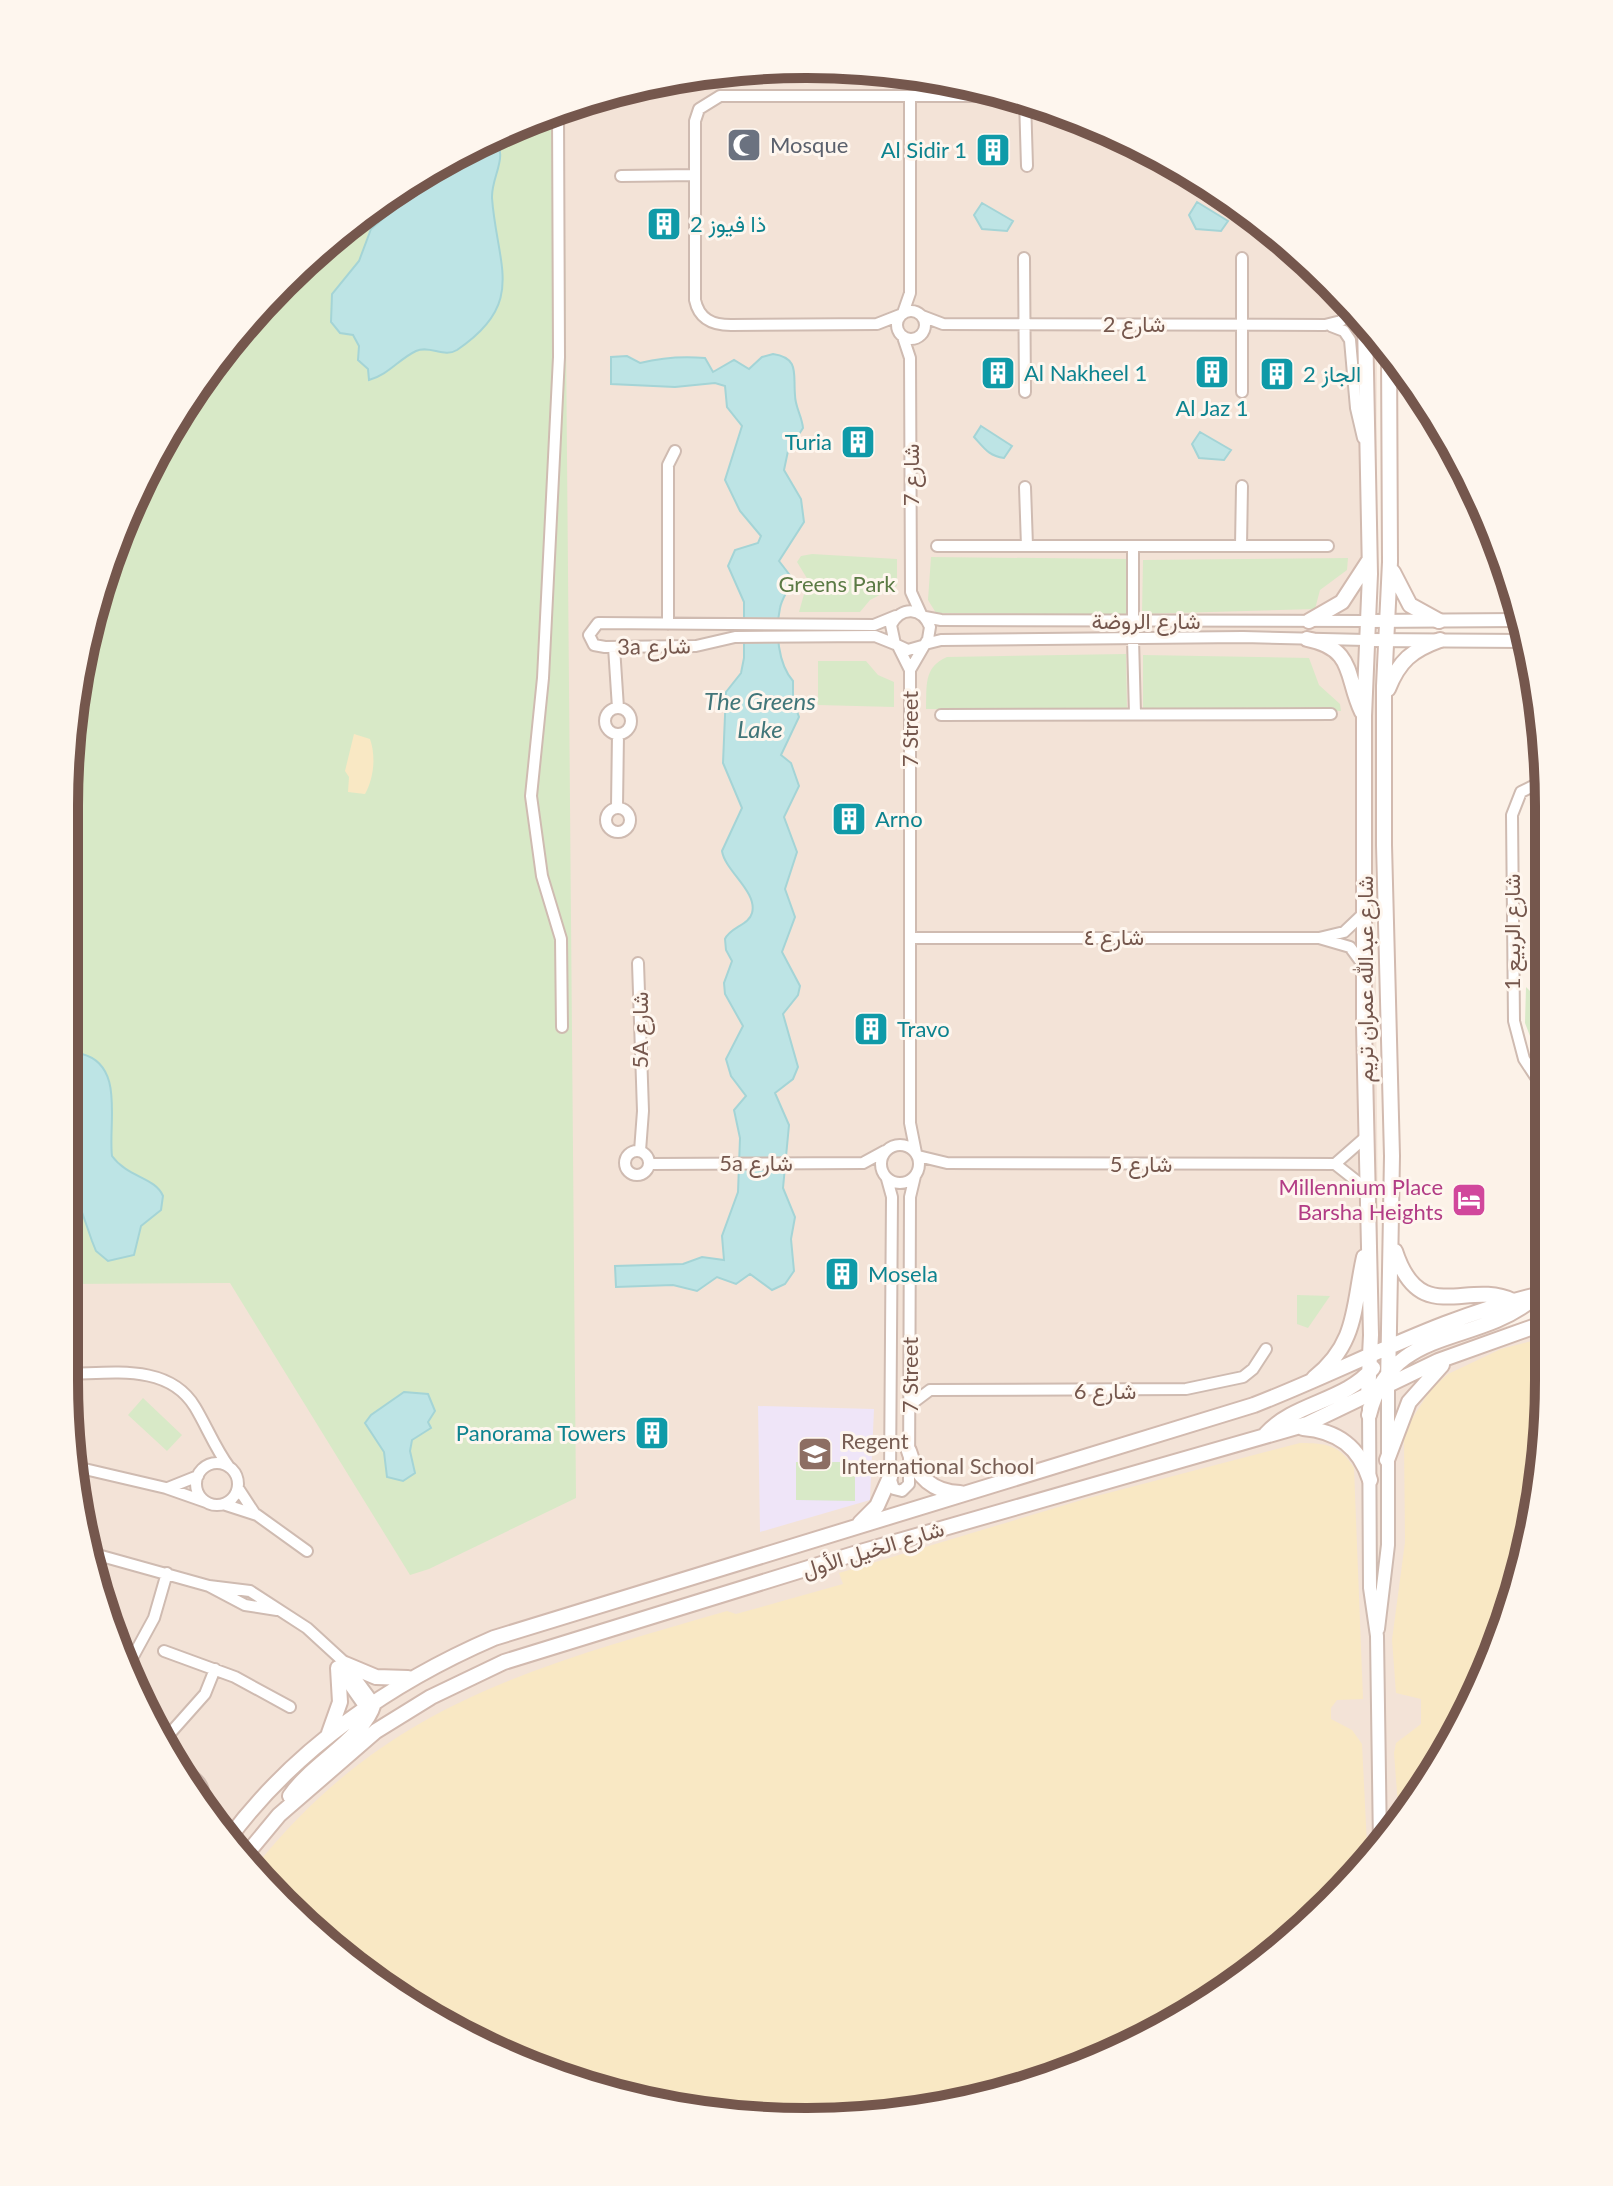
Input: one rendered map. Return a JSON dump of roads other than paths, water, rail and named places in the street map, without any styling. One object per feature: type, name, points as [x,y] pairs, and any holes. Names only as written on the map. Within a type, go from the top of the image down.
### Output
[{"type":"main road","name":"شارع عبدالله عمران تريم","points":[[1365,340],[1370,558],[1364,716],[1369,1372],[1380,1386]]},
{"type":"main road","name":"شارع عبدالله عمران تريم","points":[[1380,1386],[1391,1326],[1392,1241],[1384,701],[1390,562],[1389,370]]},
{"type":"main road","points":[[1309,621],[1342,602],[1370,558]]},
{"type":"main road","points":[[1390,562],[1405,599],[1419,612],[1439,621]]},
{"type":"main road","points":[[1307,639],[1327,645],[1343,658],[1364,716]]},
{"type":"main road","points":[[1384,701],[1401,663],[1415,650],[1440,640]]},
{"type":"main road","points":[[1306,1385],[1329,1364],[1347,1337],[1357,1306],[1362,1263],[1370,1238]]},
{"type":"main road","points":[[1392,1241],[1406,1275],[1427,1293],[1451,1299],[1493,1295],[1514,1301]]},
{"type":"main road","name":"شارع الخيل الأول","points":[[235,1831],[269,1791],[321,1744],[374,1710],[410,1679],[520,1628],[1254,1405],[1342,1370],[1387,1346],[1458,1317],[1535,1296]]},
{"type":"main road","points":[[1369,1415],[1380,1386],[1408,1355],[1518,1309],[1535,1298]]},
{"type":"main road","name":"شارع الخيل الأول","points":[[251,1850],[285,1809],[369,1736],[400,1715],[479,1673],[555,1644],[1294,1428],[1380,1386],[1535,1326]]},
{"type":"main road","points":[[1266,1434],[1293,1413],[1340,1392],[1369,1372],[1387,1346]]},
{"type":"main road","points":[[1387,1460],[1409,1402],[1431,1375],[1457,1354]]},
{"type":"main road","points":[[1340,1392],[1356,1378],[1352,1371],[1342,1370]]},
{"type":"main road","points":[[1294,1428],[1319,1430],[1343,1439],[1361,1456],[1370,1480]]},
{"type":"main road","points":[[909,1451],[915,1468],[932,1486],[965,1493]]},
{"type":"main road","points":[[856,1526],[877,1506],[890,1477]]},
{"type":"main road","points":[[321,1744],[338,1712],[339,1662],[376,1677],[410,1679]]},
{"type":"main road","points":[[285,1809],[298,1786],[361,1727],[374,1710],[400,1715]]},
{"type":"street","points":[[920,314],[901,314],[877,324],[725,325],[707,320],[695,300],[696,114],[703,104],[714,98],[968,96]]},
{"type":"street","points":[[901,335],[896,324],[910,293],[910,97]]},
{"type":"street","points":[[1025,112],[1027,166]]},
{"type":"street","points":[[558,122],[560,337],[543,678],[531,796],[542,876],[561,939],[562,1027]]},
{"type":"street","points":[[621,176],[695,175]]},
{"type":"street","points":[[1024,258],[1025,392]]},
{"type":"street","points":[[1242,258],[1242,392]]},
{"type":"street","points":[[877,324],[901,335],[921,336],[925,325],[910,293]]},
{"type":"street","name":"شارع 2","points":[[920,314],[943,324],[1325,325]]},
{"type":"street","points":[[1325,325],[1341,321],[1345,316]]},
{"type":"street","name":"شارع 2","points":[[921,336],[943,324]]},
{"type":"street","points":[[1325,325],[1340,328],[1350,340],[1356,408],[1368,449]]},
{"type":"street","name":"شارع 7","points":[[901,335],[910,358],[911,592],[923,615]]},
{"type":"street","name":"شارع 7","points":[[910,358],[921,336]]},
{"type":"street","points":[[665,624],[668,465],[675,451]]},
{"type":"street","points":[[1241,546],[1242,486]]},
{"type":"street","points":[[1025,487],[1027,546]]},
{"type":"street","points":[[937,546],[1328,546]]},
{"type":"street","points":[[1133,547],[1133,621]]},
{"type":"street","name":"شارع 7","points":[[898,615],[911,592]]},
{"type":"street","points":[[911,610],[923,615],[930,627],[910,670],[890,630],[898,615],[911,610]]},
{"type":"street","name":"3a شارع","points":[[897,645],[875,636],[787,636],[735,631],[696,624],[593,625],[589,635],[594,645],[696,646],[735,631],[786,624],[874,625],[898,615]]},
{"type":"street","name":"شارع الروضة","points":[[923,615],[941,620],[1367,621]]},
{"type":"street","points":[[1367,621],[1511,620]]},
{"type":"street","points":[[696,624],[703,636],[696,646]]},
{"type":"street","points":[[1133,639],[1135,714]]},
{"type":"street","name":"شارع الروضة","points":[[924,645],[941,640],[1366,640]]},
{"type":"street","points":[[1366,640],[1515,641]]},
{"type":"street","points":[[897,645],[908,650],[924,645]]},
{"type":"street","points":[[617,647],[618,708]]},
{"type":"street","name":"7 Street","points":[[910,670],[910,1123],[917,1155]]},
{"type":"street","points":[[618,708],[626,711],[631,721],[626,732],[618,734],[611,731],[606,721],[608,713],[618,708]]},
{"type":"street","points":[[941,715],[1331,714]]},
{"type":"street","points":[[617,807],[618,734]]},
{"type":"street","name":"شارع الربيع 1","points":[[1534,785],[1521,792],[1512,815],[1512,994],[1520,1047],[1535,1073]]},
{"type":"street","name":"شارع ٤","points":[[910,938],[1319,938],[1344,932],[1364,913]]},
{"type":"street","name":"شارع ٤","points":[[1319,938],[1350,947],[1364,966]]},
{"type":"street","name":"5A شارع","points":[[638,963],[640,1151]]},
{"type":"street","points":[[886,1177],[881,1161],[887,1149],[910,1123]]},
{"type":"street","points":[[1368,1135],[1335,1164],[1370,1192]]},
{"type":"street","points":[[863,1163],[886,1177],[905,1183],[916,1175],[917,1155],[901,1144],[887,1149]]},
{"type":"street","name":"5a شارع","points":[[650,1164],[863,1163],[887,1149]]},
{"type":"street","points":[[640,1151],[650,1164],[640,1176],[627,1171],[624,1163],[628,1155],[640,1151]]},
{"type":"street","name":"شارع 5","points":[[917,1155],[947,1163],[1335,1164]]},
{"type":"street","name":"شارع 5","points":[[916,1175],[947,1163]]},
{"type":"street","name":"7 Street","points":[[886,1177],[892,1197],[890,1477],[898,1491],[908,1487],[910,1197],[916,1175]]},
{"type":"street","name":"شارع 6","points":[[930,1390],[1153,1391],[1194,1388],[1248,1374],[1266,1349]]},
{"type":"street","points":[[78,1374],[141,1374],[166,1379],[194,1404],[238,1480],[238,1488],[257,1515]]},
{"type":"street","points":[[910,1375],[930,1390],[910,1405]]},
{"type":"street","name":"شارع عبدالله عمران تريم","points":[[1377,1636],[1387,1566],[1387,1460],[1380,1386]]},
{"type":"street","name":"شارع عبدالله عمران تريم","points":[[1369,1415],[1370,1588],[1377,1636],[1380,1828]]},
{"type":"street","points":[[206,1502],[197,1490],[210,1436]]},
{"type":"street","points":[[166,1488],[216,1463],[229,1467]]},
{"type":"street","points":[[83,1469],[166,1488],[257,1515],[307,1551]]},
{"type":"street","points":[[223,1504],[238,1488]]},
{"type":"street","points":[[100,1555],[209,1586],[250,1591],[307,1628],[339,1662],[374,1710]]},
{"type":"street","points":[[133,1657],[154,1618],[167,1573]]},
{"type":"street","points":[[164,1651],[249,1683],[290,1707]]},
{"type":"street","points":[[170,1733],[205,1694],[215,1669]]},
{"type":"water","points":[[498,146],[500,158],[492,198],[503,282],[493,316],[479,333],[457,350],[447,353],[426,349],[416,351],[369,380],[368,369],[358,360],[359,346],[353,335],[340,333],[331,322],[332,294],[359,261],[371,229],[404,200]]},
{"type":"water","points":[[1197,202],[1228,221],[1221,231],[1196,229],[1189,215]]},
{"type":"water","points":[[982,203],[1013,221],[1007,231],[982,229],[974,215]]},
{"type":"water","name":"The Greens Lake","points":[[773,354],[791,363],[795,399],[803,428],[788,451],[784,470],[801,499],[804,522],[779,561],[792,578],[781,604],[778,627],[781,656],[793,681],[793,700],[799,717],[781,755],[791,763],[799,786],[784,817],[797,852],[785,889],[795,917],[782,952],[800,986],[798,995],[783,1014],[798,1067],[793,1079],[775,1093],[789,1125],[783,1188],[795,1217],[791,1239],[794,1271],[785,1284],[772,1290],[750,1274],[736,1284],[717,1277],[697,1291],[673,1285],[616,1287],[615,1266],[683,1264],[702,1257],[724,1260],[722,1236],[738,1192],[740,1138],[734,1110],[746,1096],[731,1076],[726,1059],[743,1026],[725,994],[724,983],[732,961],[725,939],[750,917],[753,905],[722,851],[742,808],[723,763],[726,692],[741,673],[744,658],[744,602],[728,566],[735,550],[758,543],[761,536],[740,511],[725,480],[742,426],[727,407],[725,386],[715,383],[675,387],[611,384],[611,357],[627,356],[640,363],[672,358],[705,358],[713,372],[734,360],[749,369],[762,357]]},
{"type":"water","points":[[981,426],[1012,446],[1004,458],[991,454],[974,437]]},
{"type":"water","points":[[1200,432],[1231,450],[1224,460],[1199,458],[1192,444]]},
{"type":"water","points":[[78,1054],[95,1060],[109,1082],[112,1156],[126,1169],[154,1185],[163,1196],[161,1210],[141,1226],[134,1255],[108,1261],[96,1251],[78,1201]]},
{"type":"water","points":[[404,1392],[428,1394],[435,1411],[428,1422],[431,1428],[412,1440],[410,1451],[415,1473],[403,1481],[387,1477],[384,1452],[365,1423],[371,1415]]},
{"type":"place","name":"Mosque","points":[[744,145]]},
{"type":"place","name":"Al Sidir 1","points":[[993,150]]},
{"type":"place","name":"ذا فيوز 2","points":[[664,224]]},
{"type":"place","name":"Al Jaz 1","points":[[1212,372]]},
{"type":"place","name":"Al Nakheel 1","points":[[998,373]]},
{"type":"place","name":"الجاز 2","points":[[1277,374]]},
{"type":"place","name":"Turia","points":[[858,442]]},
{"type":"place","name":"Arno","points":[[849,819]]},
{"type":"place","name":"Travo","points":[[871,1029]]},
{"type":"place","name":"Millennium Place Barsha Heights","points":[[1469,1200]]},
{"type":"place","name":"Mosela","points":[[842,1274]]},
{"type":"place","name":"Panorama Towers","points":[[652,1433]]},
{"type":"place","name":"Regent International School","points":[[815,1454]]},
{"type":"park label","name":"Greens Park","points":[[837,584]]}]
